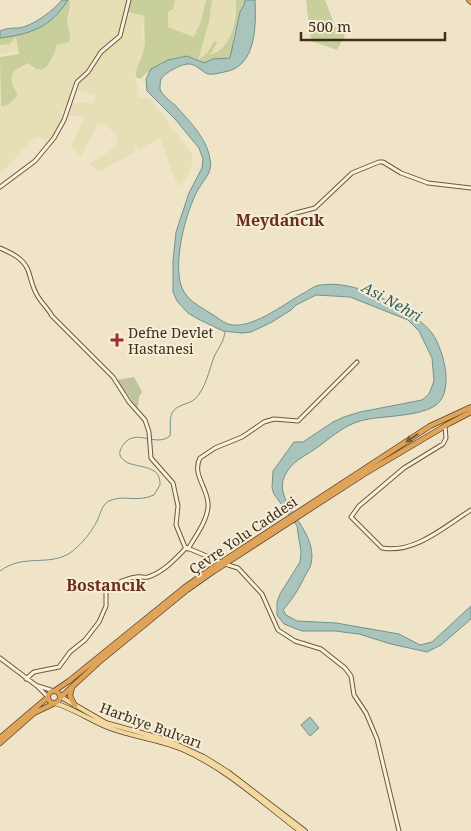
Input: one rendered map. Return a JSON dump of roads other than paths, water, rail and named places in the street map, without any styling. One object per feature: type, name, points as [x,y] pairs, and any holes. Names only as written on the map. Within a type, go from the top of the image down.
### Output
[{"type":"highway","name":"Çevre Yolu Caddesi","points":[[300,513],[430,426],[471,406]]},
{"type":"highway","name":"Çevre Yolu Caddesi","points":[[61,697],[72,685],[223,562],[444,426],[471,414]]},
{"type":"highway","name":"Çevre Yolu Caddesi","points":[[54,691],[185,587],[223,562]]},
{"type":"highway","points":[[72,685],[70,695],[75,706]]},
{"type":"highway","points":[[0,738],[48,697],[50,692],[58,692],[61,697],[59,702],[34,713],[0,743]]},
{"type":"highway","points":[[48,697],[51,702],[55,703]]},
{"type":"main road","name":"Harbiye Bulvarı","points":[[61,697],[115,728],[160,738],[204,757],[228,772],[305,831]]},
{"type":"main road","name":"Harbiye Bulvarı","points":[[55,703],[115,728],[161,741],[200,758],[225,774],[300,831]]},
{"type":"street","points":[[0,187],[35,161],[54,138],[64,120],[77,82],[88,72],[101,52],[122,34],[129,0]]},
{"type":"street","points":[[278,221],[292,214],[314,208],[352,173],[379,162],[383,162],[401,173],[428,183],[471,188]]},
{"type":"street","points":[[0,248],[24,263],[28,269],[35,291],[52,316],[113,377],[129,402],[145,420],[148,426],[151,458],[171,478],[174,485],[178,506],[175,523],[187,548],[235,566],[264,597],[270,614],[280,631],[296,641],[324,650],[348,672],[352,678],[354,697],[366,713],[377,739],[399,831]]},
{"type":"street","points":[[26,679],[34,672],[59,667],[72,650],[85,640],[104,613],[106,588],[127,579],[139,576],[145,578],[165,568],[187,548],[204,519],[208,507],[208,499],[198,470],[200,458],[218,447],[242,437],[264,422],[274,419],[298,421],[357,362]]},
{"type":"street","points":[[444,426],[446,438],[443,444],[404,468],[359,506],[351,517],[382,548],[396,548],[414,545],[471,510]]},
{"type":"street","points":[[212,558],[215,564],[213,567]]},
{"type":"street","points":[[0,658],[37,686],[48,697]]},
{"type":"street","points":[[37,686],[54,691]]},
{"type":"water","points":[[62,0],[68,0],[54,17],[39,28],[30,32],[0,38],[0,31],[25,27],[37,21],[49,13]]},
{"type":"water","points":[[245,0],[255,0],[255,21],[252,44],[249,54],[243,62],[235,68],[212,74],[206,73],[192,64],[186,64],[170,71],[161,80],[160,89],[162,93],[191,123],[201,137],[208,151],[211,164],[208,175],[199,188],[189,209],[185,223],[179,265],[179,277],[182,288],[187,296],[198,305],[226,323],[237,325],[246,324],[266,315],[315,286],[341,285],[370,293],[398,306],[425,325],[432,333],[444,361],[446,372],[444,393],[440,401],[433,407],[419,412],[369,419],[348,426],[302,457],[288,470],[283,481],[283,493],[308,538],[312,551],[310,568],[295,595],[283,610],[286,615],[297,621],[336,623],[399,634],[420,645],[432,642],[471,606],[471,619],[441,645],[427,652],[359,634],[335,631],[302,631],[284,624],[277,615],[277,602],[300,562],[301,552],[297,526],[274,494],[272,488],[273,471],[294,442],[303,442],[344,417],[422,400],[429,394],[434,381],[432,358],[419,331],[408,320],[350,297],[316,295],[296,305],[272,322],[251,332],[223,331],[188,313],[177,301],[173,292],[173,261],[176,232],[189,193],[202,168],[203,159],[199,148],[175,119],[147,91],[146,79],[151,69],[168,60],[187,56],[204,63],[213,59],[230,58],[240,12]]},
{"type":"water","points":[[310,717],[319,728],[310,736],[301,725]]},
{"type":"waterway","points":[[0,571],[18,563],[62,557],[70,553],[89,534],[106,503],[120,498],[141,498],[154,495],[160,485],[157,474],[150,469],[124,461],[120,455],[121,449],[128,440],[134,438],[158,440],[170,436],[172,413],[199,395],[225,332]]},
{"type":"place","name":"Defne Devlet Hastanesi","points":[[117,340]]},
{"type":"district","name":"Meydancık","points":[[280,220]]},
{"type":"district","name":"Bostancık","points":[[106,585]]},
{"type":"water label","name":"Asi Nehri","points":[[392,301]]}]
